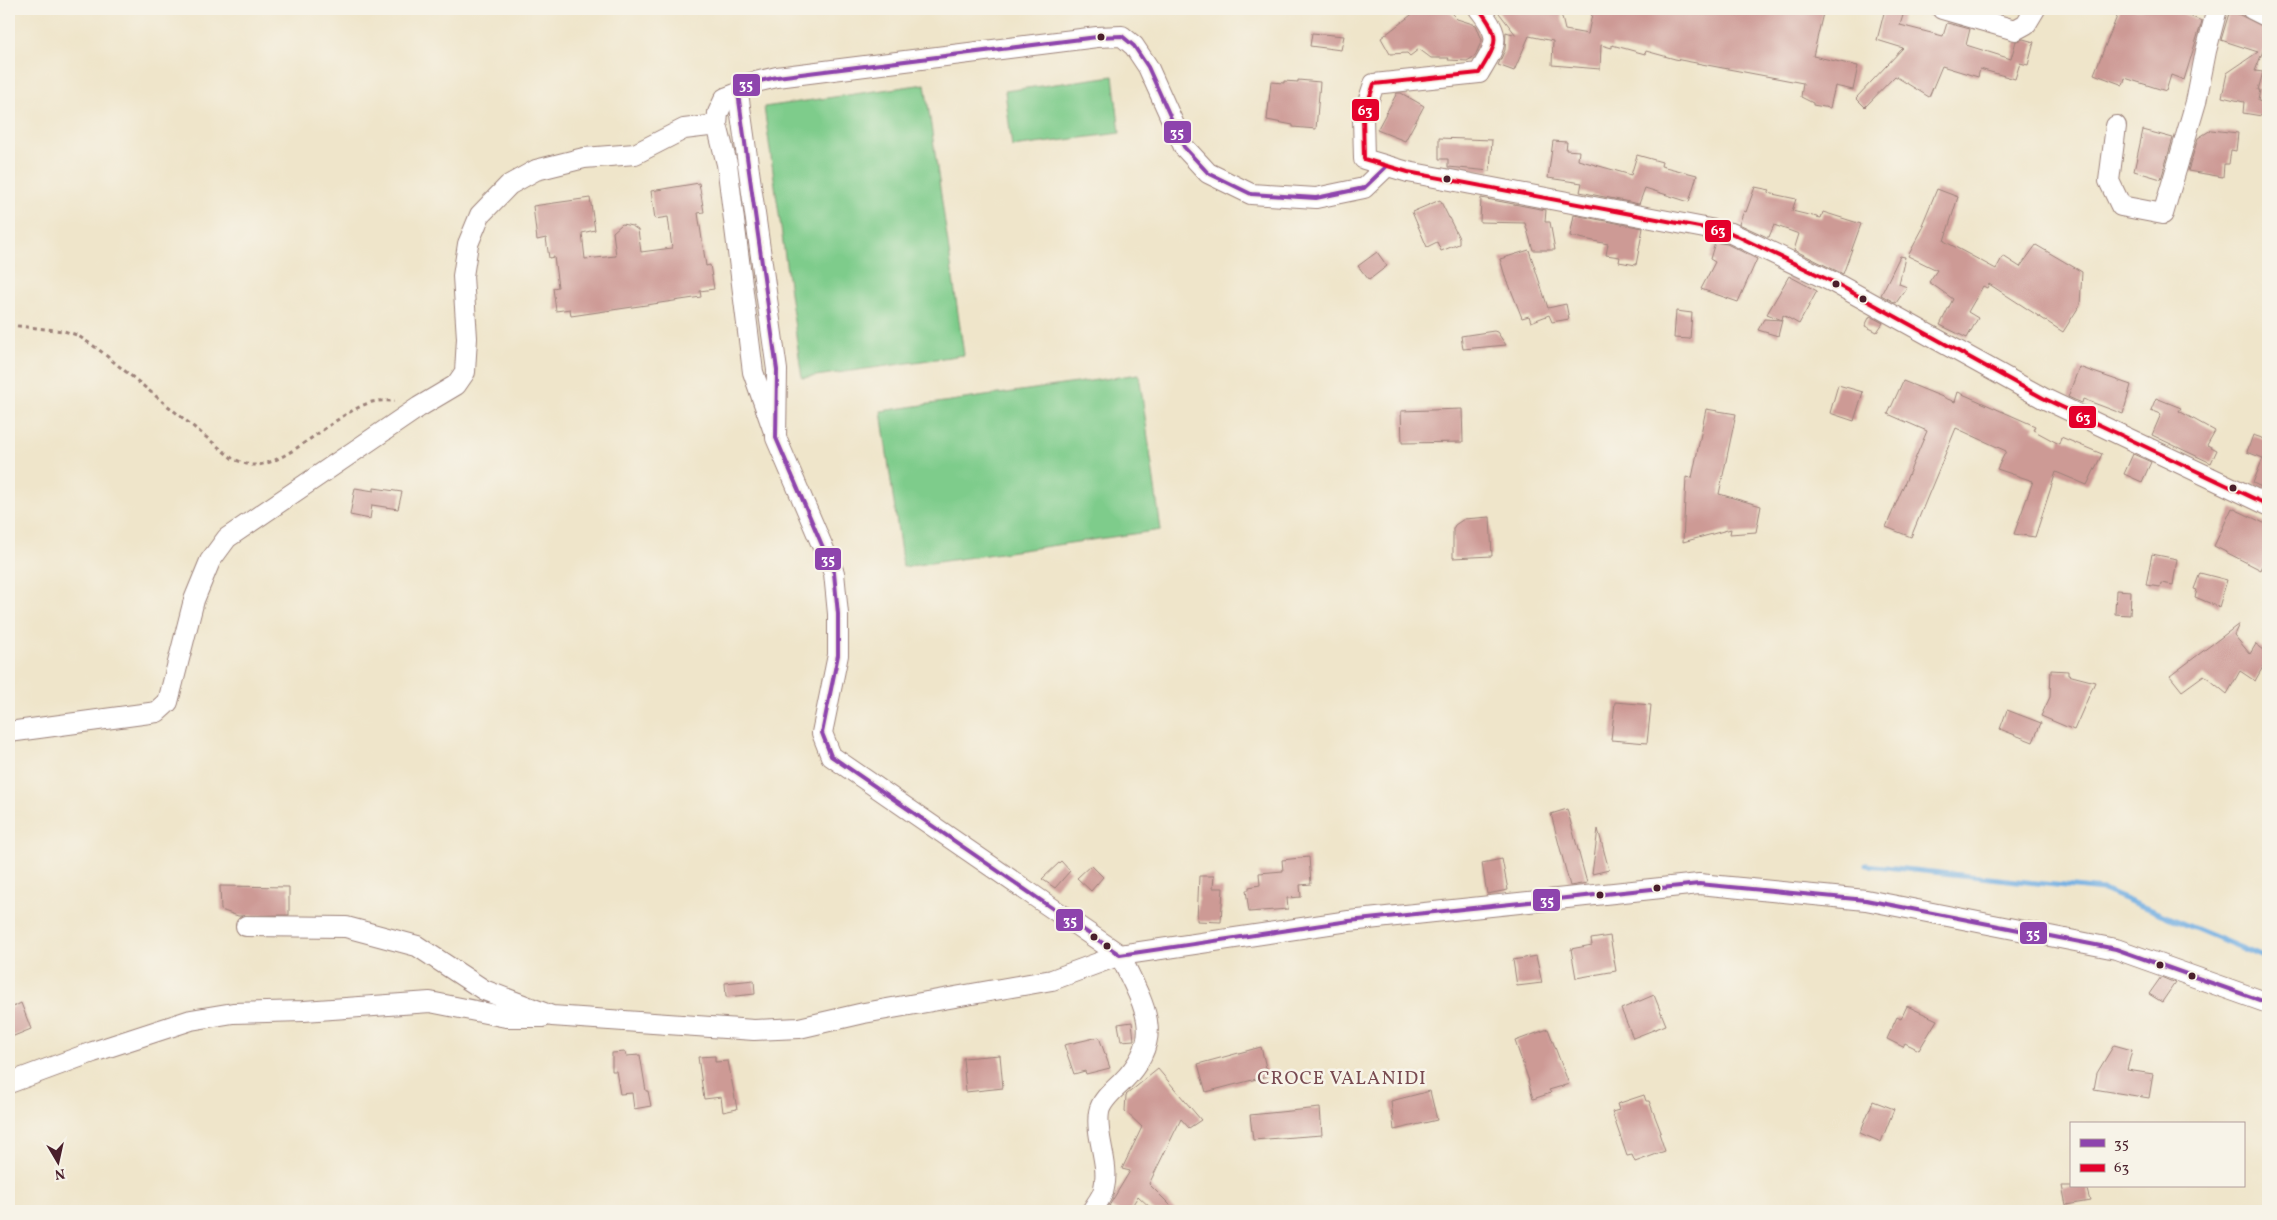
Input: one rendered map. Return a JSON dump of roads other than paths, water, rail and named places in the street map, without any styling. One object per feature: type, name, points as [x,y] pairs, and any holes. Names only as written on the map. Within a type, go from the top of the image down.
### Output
[{"type":"street","points":[[1479,9],[1494,27],[1494,46],[1478,73],[1374,84],[1363,117],[1364,159],[1408,172],[1731,233],[1836,283],[2043,398],[2268,505]]},
{"type":"street","points":[[1942,9],[2015,30],[2026,24],[2035,9]]},
{"type":"street","points":[[2116,126],[2109,181],[2121,206],[2163,214],[2196,102],[2217,9]]},
{"type":"street","points":[[2252,9],[2268,17]]},
{"type":"street","points":[[1092,1211],[1104,1190],[1106,1176],[1101,1146],[1099,1111],[1105,1099],[1141,1060],[1148,1042],[1146,1015],[1120,955],[832,756],[822,733],[838,656],[838,614],[834,573],[776,438],[753,372],[727,164],[717,125],[718,113],[725,98],[738,93],[747,84],[777,77],[1087,38],[1122,36],[1134,46],[1148,67],[1184,147],[1208,173],[1251,194],[1316,198],[1364,188],[1387,166]]},
{"type":"street","points":[[738,93],[777,370],[776,438]]},
{"type":"street","points":[[9,732],[157,712],[168,702],[197,592],[210,561],[227,538],[419,407],[456,385],[465,372],[466,338],[463,276],[468,244],[480,215],[509,186],[536,170],[584,158],[636,154],[684,129],[717,125]]},
{"type":"street","points":[[9,1083],[93,1052],[190,1020],[233,1013],[304,1012],[430,1002],[506,1018],[552,1016],[754,1030],[799,1028],[864,1013],[1052,980],[1120,955],[1349,921],[1699,884],[1866,900],[2116,949],[2268,1003]]},
{"type":"street","points":[[246,926],[346,928],[417,946],[484,990],[552,1016]]},
{"type":"waterway","points":[[1866,865],[2103,890],[2268,959]]},
{"type":"district","name":"CROCE VALANIDI","points":[[1342,1077]]}]
